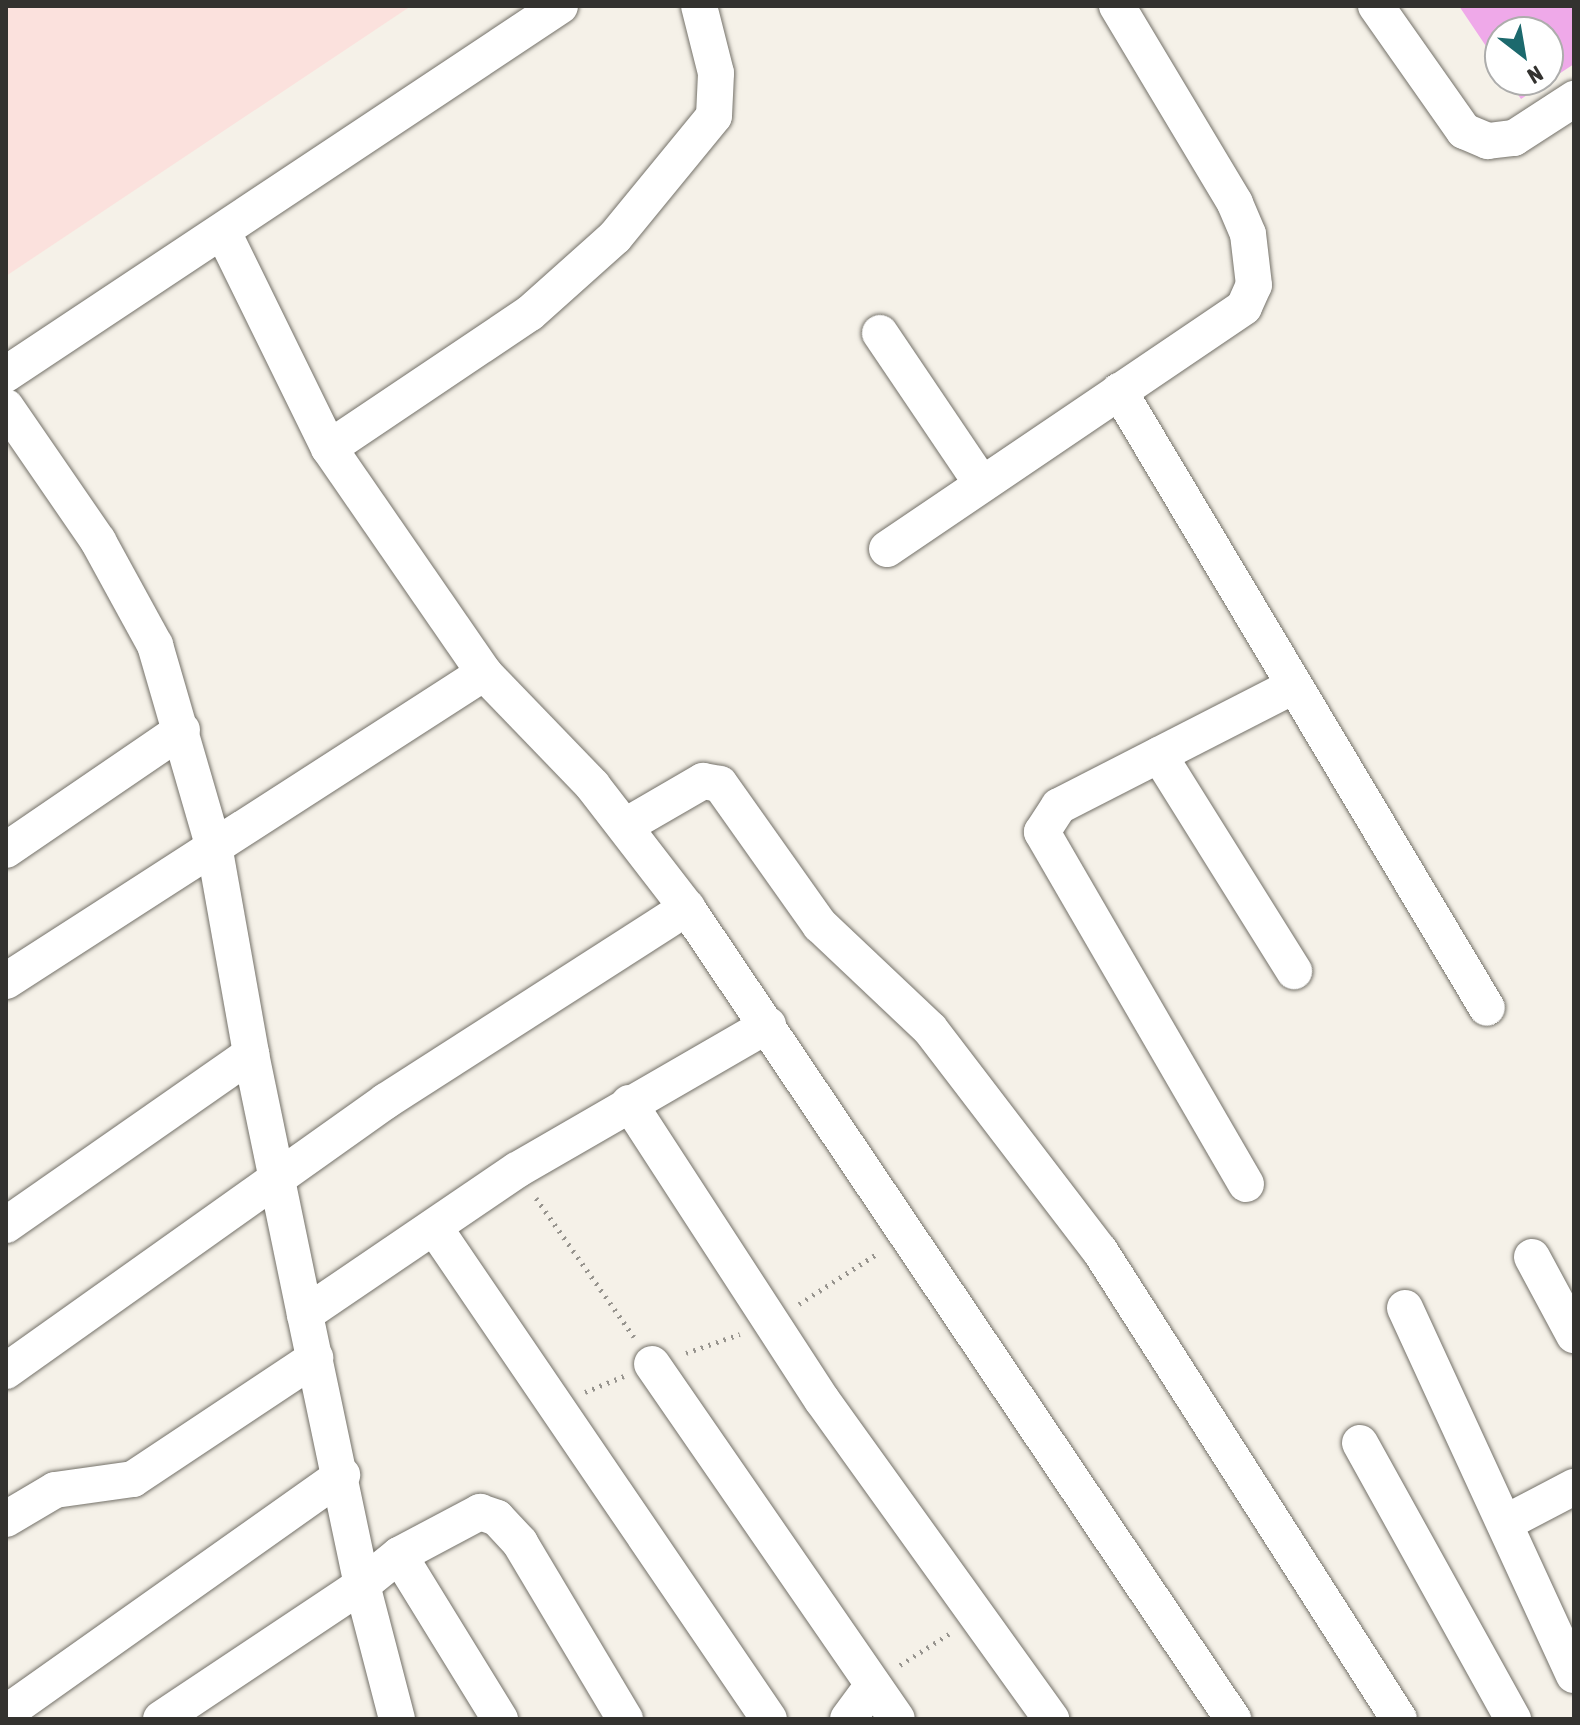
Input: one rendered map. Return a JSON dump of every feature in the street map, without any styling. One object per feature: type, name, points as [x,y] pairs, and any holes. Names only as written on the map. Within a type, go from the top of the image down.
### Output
[{"type":"street","points":[[6,374],[560,6]]},
{"type":"street","points":[[329,448],[530,313],[615,237],[714,116],[716,73],[699,6]]},
{"type":"street","points":[[887,549],[1244,307],[1254,285],[1248,234],[1235,203],[1117,6]]},
{"type":"street","points":[[1376,6],[1464,131],[1488,141],[1514,138],[1574,99]]},
{"type":"street","points":[[223,232],[329,448],[484,673],[627,825],[687,908],[1233,1719]]},
{"type":"street","points":[[880,333],[982,484]]},
{"type":"street","points":[[1119,391],[1292,687],[1487,1008]]},
{"type":"street","points":[[6,407],[135,609],[182,730],[215,851],[251,1054],[305,1314],[342,1475],[362,1585],[397,1719]]},
{"type":"street","points":[[6,981],[215,851],[484,673]]},
{"type":"street","points":[[1246,1184],[1045,847],[1042,832],[1059,806],[1292,687]]},
{"type":"street","points":[[6,850],[182,730]]},
{"type":"street","points":[[1159,755],[1294,971]]},
{"type":"street","points":[[627,825],[703,781],[720,784],[820,925],[930,1029],[1100,1251],[1399,1719]]},
{"type":"street","points":[[6,1371],[277,1178],[687,908]]},
{"type":"street","points":[[305,1314],[517,1170],[768,1025]]},
{"type":"street","points":[[6,1225],[251,1054]]},
{"type":"street","points":[[629,1103],[772,1323],[1051,1719]]},
{"type":"street","points":[[434,1227],[769,1719]]},
{"type":"street","points":[[1532,1257],[1574,1335]]},
{"type":"street","points":[[1405,1308],[1507,1522],[1574,1675]]},
{"type":"street","points":[[6,1519],[55,1490],[133,1479],[315,1358]]},
{"type":"street","points":[[652,1364],[897,1719]]},
{"type":"street","points":[[1360,1443],[1513,1719]]},
{"type":"street","points":[[6,1713],[342,1475]]},
{"type":"street","points":[[1507,1522],[1574,1487]]},
{"type":"street","points":[[161,1719],[362,1585],[399,1555],[464,1516],[497,1518],[520,1543],[625,1719]]},
{"type":"street","points":[[399,1555],[500,1719]]},
{"type":"street","points":[[848,1719],[873,1685]]},
{"type":"path","points":[[517,1170],[652,1364]]},
{"type":"path","points":[[555,1404],[652,1364],[772,1323],[907,1237]]},
{"type":"path","points":[[873,1685],[976,1615]]},
{"type":"shaded area","points":[[6,6],[411,6],[6,276]]},
{"type":"building","points":[[1459,6],[1574,6],[1574,64],[1564,71],[1564,16],[1484,16],[1484,43]]}]
